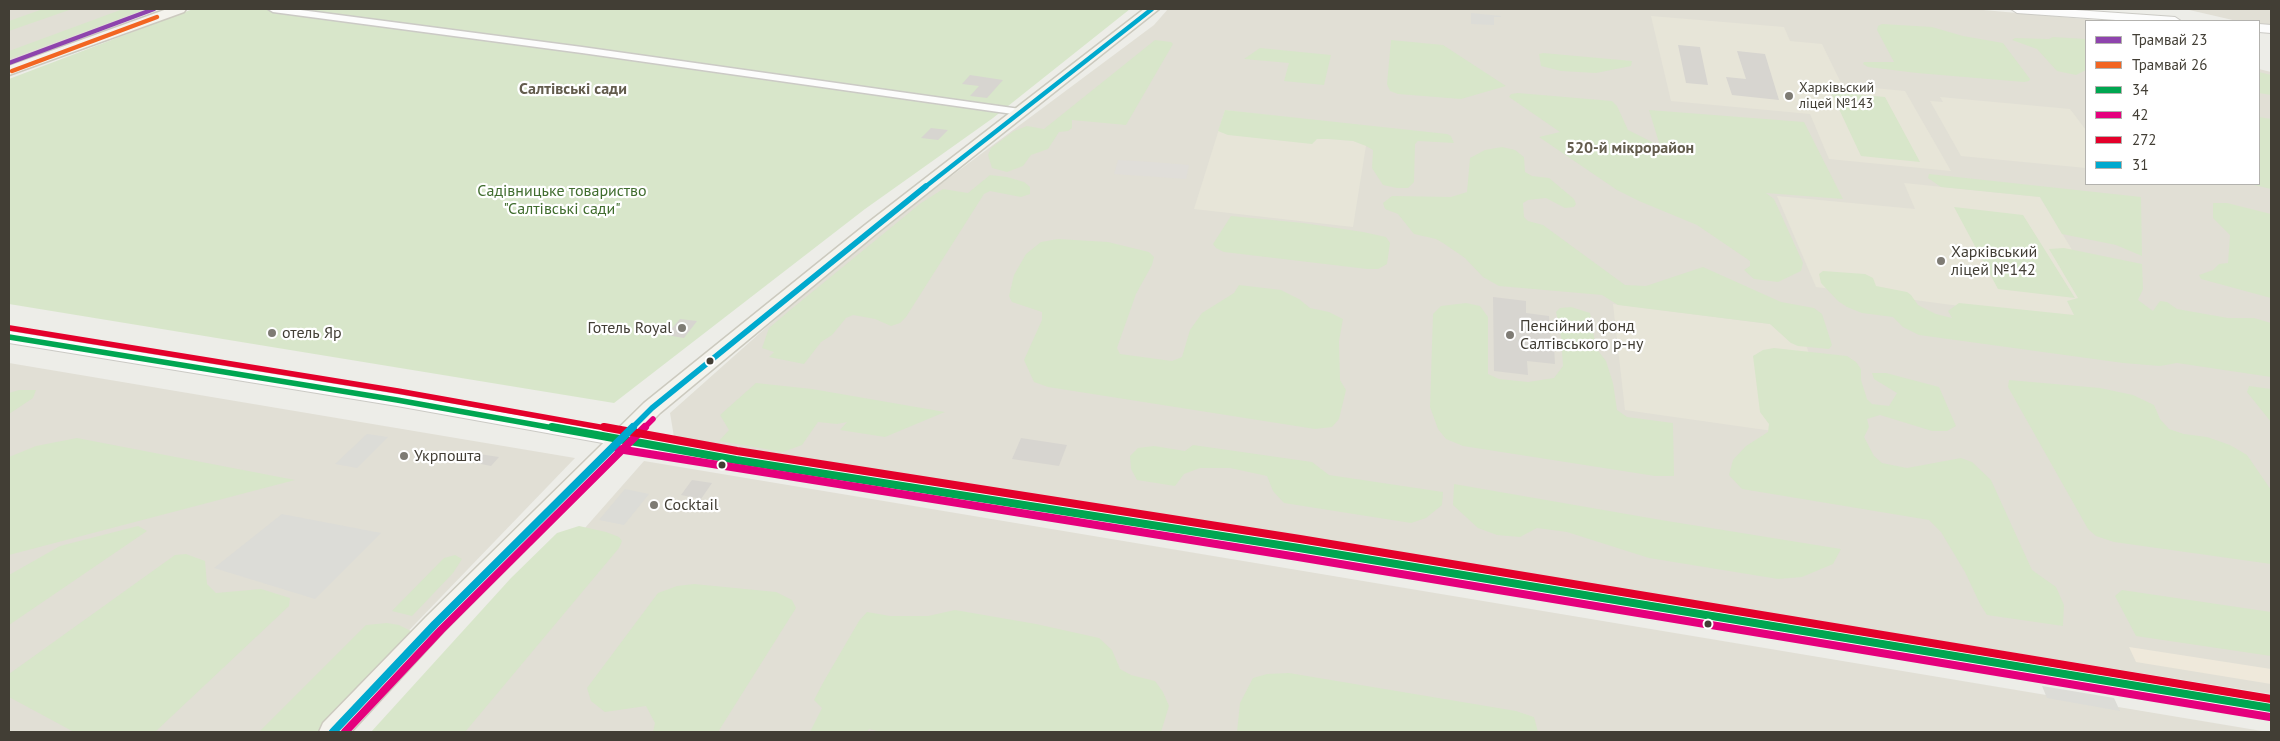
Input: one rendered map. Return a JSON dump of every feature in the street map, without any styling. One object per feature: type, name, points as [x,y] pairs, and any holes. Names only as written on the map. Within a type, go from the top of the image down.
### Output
[{"type":"main road","points":[[9,71],[179,9]]},
{"type":"main road","points":[[333,732],[435,624],[652,408],[1020,112],[1152,9]]},
{"type":"street","points":[[272,9],[552,46],[1020,112]]},
{"type":"street","points":[[2016,9],[2162,20]]},
{"type":"street","points":[[2259,18],[2271,29]]},
{"type":"street","points":[[9,336],[397,400],[619,440],[1279,545],[2271,708]]},
{"type":"shaded area","points":[[9,9],[155,9],[9,64]]},
{"type":"shaded area","name":"520-й мікрорайон","points":[[1168,9],[1972,9],[2096,20],[2085,20],[2085,185],[2260,185],[2260,69],[2271,72],[2271,694],[674,437],[670,413],[815,284],[934,189],[1154,25]]},
{"type":"shaded area","points":[[2185,9],[2271,9],[2271,27],[2260,26],[2260,20],[2233,20]]},
{"type":"shaded area","points":[[1471,13],[1501,17],[1494,17],[1494,25],[1471,24]]},
{"type":"shaded area","name":"Харківьский ліцей №143","points":[[1651,16],[1784,27],[1790,41],[1822,44],[1842,85],[1905,91],[1951,171],[1829,159],[1810,114],[1671,101]]},
{"type":"shaded area","points":[[1940,97],[2070,109],[2085,129],[2085,168],[1961,156],[1930,101],[1943,102]]},
{"type":"shaded area","points":[[1225,110],[1369,127],[1353,227],[1194,209]]},
{"type":"shaded area","points":[[1118,160],[1189,165],[1186,179],[1114,174]]},
{"type":"shaded area","name":"Харківський ліцей №142","points":[[1904,183],[2040,197],[2119,327],[1816,287],[1777,196],[1915,209]]},
{"type":"shaded area","points":[[1613,304],[1801,328],[1836,440],[1625,410]]},
{"type":"shaded area","points":[[9,363],[575,458],[311,732],[9,732]]},
{"type":"shaded area","points":[[367,434],[388,437],[357,468],[335,464]]},
{"type":"shaded area","points":[[644,461],[2268,732],[405,732]]},
{"type":"shaded area","points":[[625,489],[649,494],[624,525],[599,520]]},
{"type":"shaded area","points":[[282,514],[381,533],[315,599],[214,568]]},
{"type":"shaded area","points":[[2129,647],[2271,669],[2271,684],[2136,662]]},
{"type":"shaded area","points":[[2042,686],[2114,698],[2120,711],[2047,698]]},
{"type":"green space","points":[[43,9],[72,9],[9,31],[9,21]]},
{"type":"green space","points":[[123,9],[146,9],[9,59],[9,51]]},
{"type":"green space","name":"Садівницьке товариство \"Салтівські сади\"","points":[[193,9],[1130,9],[993,118],[865,209],[614,403],[9,304],[9,79]]},
{"type":"green space","points":[[1882,24],[1932,27],[1963,36],[2003,43],[2030,79],[2024,82],[1868,67],[1863,64],[1864,62],[1894,62],[1877,30],[1878,26]]},
{"type":"green space","points":[[2053,37],[2085,39],[2085,70],[2076,75],[2057,71],[2037,49],[2012,40],[2015,38],[2049,39]]},
{"type":"green space","points":[[1155,40],[1171,42],[1173,44],[1126,125],[1072,120],[1072,128],[1068,131],[1059,132],[1048,149],[1031,155],[1023,166],[1007,172],[992,168],[988,155],[991,148],[1014,131],[1027,126],[1044,129]]},
{"type":"green space","points":[[1391,40],[1443,45],[1506,86],[1461,99],[1398,94],[1390,91],[1387,84]]},
{"type":"green space","points":[[1260,48],[1331,55],[1324,85],[1284,81],[1289,63],[1244,59]]},
{"type":"green space","points":[[1539,54],[1632,61],[1631,66],[1596,73],[1561,71],[1541,66]]},
{"type":"green space","points":[[2260,72],[2271,75],[2271,95],[2260,93]]},
{"type":"green space","points":[[1831,92],[1885,97],[1920,162],[1861,156]]},
{"type":"green space","points":[[1511,94],[1612,101],[1617,106],[1628,130],[1660,146],[1649,110],[1804,122],[1843,199],[1766,193],[1774,199],[1803,263],[1801,271],[1778,282],[1754,279],[1744,270],[1750,266],[1750,261],[1697,225],[1617,190],[1539,137],[1560,132],[1509,97]]},
{"type":"green space","points":[[1225,110],[1447,134],[1451,136],[1454,143],[1418,141],[1415,144],[1414,182],[1408,188],[1397,188],[1383,185],[1372,168],[1373,150],[1366,146],[1353,141],[1328,139],[1317,139],[1312,144],[1228,135],[1218,131]]},
{"type":"green space","points":[[2260,117],[2271,119],[2271,189],[2254,185],[2260,185]]},
{"type":"green space","points":[[1502,147],[1515,150],[1524,157],[1525,172],[1532,176],[1549,178],[1574,199],[1576,204],[1574,207],[1565,208],[1546,198],[1528,200],[1523,203],[1524,217],[1528,221],[1543,225],[1625,285],[1646,286],[1703,267],[1781,302],[1814,308],[1822,314],[1832,345],[1829,349],[1798,346],[1791,343],[1770,324],[1618,305],[1602,295],[1499,286],[1483,277],[1465,258],[1443,243],[1436,239],[1414,234],[1398,214],[1385,209],[1383,203],[1392,196],[1451,197],[1467,192],[1470,158],[1485,150]]},
{"type":"green space","points":[[1929,174],[2141,197],[2142,256],[2116,245],[2062,234],[2040,197],[1941,187],[1928,178]]},
{"type":"green space","points":[[990,175],[1024,182],[1030,187],[1030,194],[1021,197],[990,191],[984,194],[906,317],[900,323],[891,326],[875,319],[853,315],[846,318],[832,335],[821,342],[804,364],[769,357],[774,352],[762,348],[769,328],[789,311],[921,203],[943,189],[968,193]]},
{"type":"green space","points":[[2213,203],[2227,203],[2271,214],[2271,298],[2201,279],[2199,275],[2213,270],[2219,264],[2228,263],[2230,235],[2213,218]]},
{"type":"green space","points":[[1954,207],[2023,215],[2075,298],[1998,289]]},
{"type":"green space","points":[[1231,216],[1303,223],[1386,237],[1390,243],[1387,264],[1378,269],[1367,269],[1224,252],[1213,244]]},
{"type":"green space","points":[[1058,239],[1108,242],[1149,252],[1154,257],[1152,265],[1136,294],[1117,348],[1120,354],[1172,361],[1182,357],[1190,330],[1202,313],[1234,293],[1239,285],[1281,290],[1299,299],[1310,308],[1329,312],[1343,319],[1339,341],[1340,380],[1346,390],[1339,419],[1332,427],[1315,429],[1048,387],[1034,382],[1024,360],[1042,320],[1042,312],[1012,302],[1009,296],[1014,275],[1026,254],[1041,242]]},
{"type":"green space","points":[[2064,248],[2142,264],[2143,289],[2138,300],[2153,311],[2160,301],[2167,302],[2177,309],[2228,318],[2254,318],[2271,323],[2271,377],[2177,363],[2160,366],[2123,363],[1919,335],[1903,327],[1893,317],[1862,313],[1847,307],[1838,301],[1821,283],[1819,274],[1823,271],[1865,274],[1873,278],[1876,286],[1907,292],[1918,305],[1936,314],[1952,318],[1948,311],[1959,303],[2074,315],[2067,301],[2078,298],[2049,249]]},
{"type":"green space","points":[[1466,303],[1480,306],[1488,317],[1488,374],[1499,379],[1528,382],[1554,378],[1563,366],[1561,337],[1556,312],[1560,308],[1571,307],[1590,313],[1596,348],[1606,361],[1613,383],[1617,410],[1627,417],[1673,423],[1674,476],[1655,476],[1463,446],[1446,439],[1438,429],[1430,407],[1433,314],[1441,306]]},
{"type":"green space","points":[[1774,348],[1847,356],[1856,362],[1861,369],[1861,380],[1867,399],[1872,404],[1889,406],[1897,393],[1874,379],[1872,373],[1886,373],[1939,387],[1956,426],[1947,431],[1932,431],[1880,415],[1867,419],[1869,427],[1864,437],[1874,456],[1882,463],[1907,468],[1961,458],[1972,462],[1991,480],[2032,570],[2056,587],[2064,605],[2063,626],[1987,615],[1965,572],[1941,532],[1929,520],[1742,489],[1729,475],[1733,460],[1746,446],[1768,432],[1769,424],[1760,412],[1753,356],[1763,350]]},
{"type":"green space","points":[[2009,380],[2100,388],[2133,395],[2154,405],[2160,419],[2169,429],[2184,434],[2207,437],[2230,445],[2247,455],[2271,490],[2271,564],[2114,542],[2096,536],[2088,529],[2008,387]]},
{"type":"green space","points":[[756,383],[812,389],[945,412],[885,437],[840,430],[847,422],[837,424],[818,422],[802,445],[783,452],[719,441],[729,430],[720,415]]},
{"type":"green space","points":[[2249,386],[2271,389],[2271,422],[2247,392]]},
{"type":"green space","points":[[19,390],[36,390],[33,398],[9,414],[9,393]]},
{"type":"green space","points":[[77,438],[295,480],[9,555],[9,457],[36,446]]},
{"type":"green space","points":[[1193,445],[1312,462],[1329,475],[1443,492],[1442,505],[1426,518],[1411,523],[1284,503],[1273,491],[1267,476],[1230,468],[1200,468],[1184,474],[1175,486],[1137,480],[1131,469],[1130,456],[1138,448],[1154,446],[1185,451]]},
{"type":"green space","points":[[1454,484],[1841,549],[1833,564],[1802,577],[1778,579],[1649,558],[1567,532],[1537,528],[1520,537],[1497,535],[1478,528],[1453,505]]},
{"type":"green space","points":[[138,526],[147,531],[9,625],[9,575],[60,546]]},
{"type":"green space","points":[[579,526],[619,537],[622,541],[619,548],[465,732],[371,732],[511,578],[557,533]]},
{"type":"green space","points":[[186,554],[205,561],[207,584],[216,593],[261,589],[290,598],[289,606],[155,732],[74,732],[9,697],[9,674],[175,555]]},
{"type":"green space","points":[[455,555],[462,559],[453,573],[412,616],[392,611],[444,558]]},
{"type":"green space","points":[[694,584],[776,592],[792,600],[796,608],[718,732],[653,732],[655,723],[646,706],[605,712],[591,701],[587,688],[658,593],[677,586]]},
{"type":"green space","points":[[2122,590],[2271,612],[2271,656],[2136,636],[2115,596]]},
{"type":"green space","points":[[955,610],[1036,624],[1099,638],[1112,650],[1120,669],[1131,675],[1155,681],[1163,692],[1169,706],[1161,732],[882,732],[869,729],[867,732],[810,732],[822,708],[814,700],[859,621],[867,612],[890,616],[928,616]]},
{"type":"green space","points":[[387,623],[399,625],[413,632],[413,641],[326,732],[259,732],[366,625]]},
{"type":"green space","points":[[1289,673],[1516,711],[1534,717],[1538,732],[1237,732],[1240,703],[1253,678],[1267,674]]},
{"type":"building","points":[[1678,45],[1700,47],[1708,85],[1686,83]]},
{"type":"building","points":[[1737,51],[1765,54],[1779,100],[1732,95],[1726,77],[1746,79]]},
{"type":"building","points":[[970,75],[1003,80],[987,98],[970,96],[979,86],[962,84]]},
{"type":"building","points":[[931,128],[948,130],[938,140],[921,138]]},
{"type":"building","name":"Пенсійний фонд Салтівського р-ну","points":[[1493,297],[1526,301],[1526,313],[1549,316],[1551,345],[1554,346],[1555,364],[1527,361],[1528,375],[1494,371]]},
{"type":"building","name":"Готель Royal","points":[[680,319],[697,321],[684,338],[666,335]]},
{"type":"building","points":[[1021,438],[1067,445],[1059,466],[1012,459]]},
{"type":"building","points":[[479,454],[499,457],[491,466],[471,462]]},
{"type":"building","points":[[692,480],[712,483],[701,499],[681,495]]},
{"type":"tram line","name":"23","points":[[9,63],[154,9]]},
{"type":"tram line","name":"26","points":[[12,71],[157,17]]},
{"type":"transit line","name":"31","points":[[333,732],[435,624],[652,408],[871,229],[1152,9]]},
{"type":"transit line","name":"272","points":[[10,328],[398,391],[737,451],[1300,539],[2271,699]]},
{"type":"transit line","name":"34","points":[[9,337],[397,400],[736,460],[1299,548],[2271,708]]},
{"type":"transit line","name":"42","points":[[345,732],[441,630],[653,419]]},
{"type":"transit line","name":"42","points":[[618,449],[1298,557],[2270,717]]},
{"type":"place","name":"Харківьский ліцей №143","points":[[1789,96]]},
{"type":"place","name":"Харківський ліцей №142","points":[[1941,261]]},
{"type":"place","name":"Готель Royal","points":[[682,328]]},
{"type":"place","name":"отель Яр","points":[[272,333]]},
{"type":"place","name":"Пенсійний фонд Салтівського р-ну","points":[[1510,335]]},
{"type":"place","name":"Укрпошта","points":[[404,456]]},
{"type":"place","name":"Cocktail","points":[[654,505]]},
{"type":"district","name":"Салтівські сади","points":[[573,89]]},
{"type":"district","name":"520-й мікрорайон","points":[[1630,148]]}]
